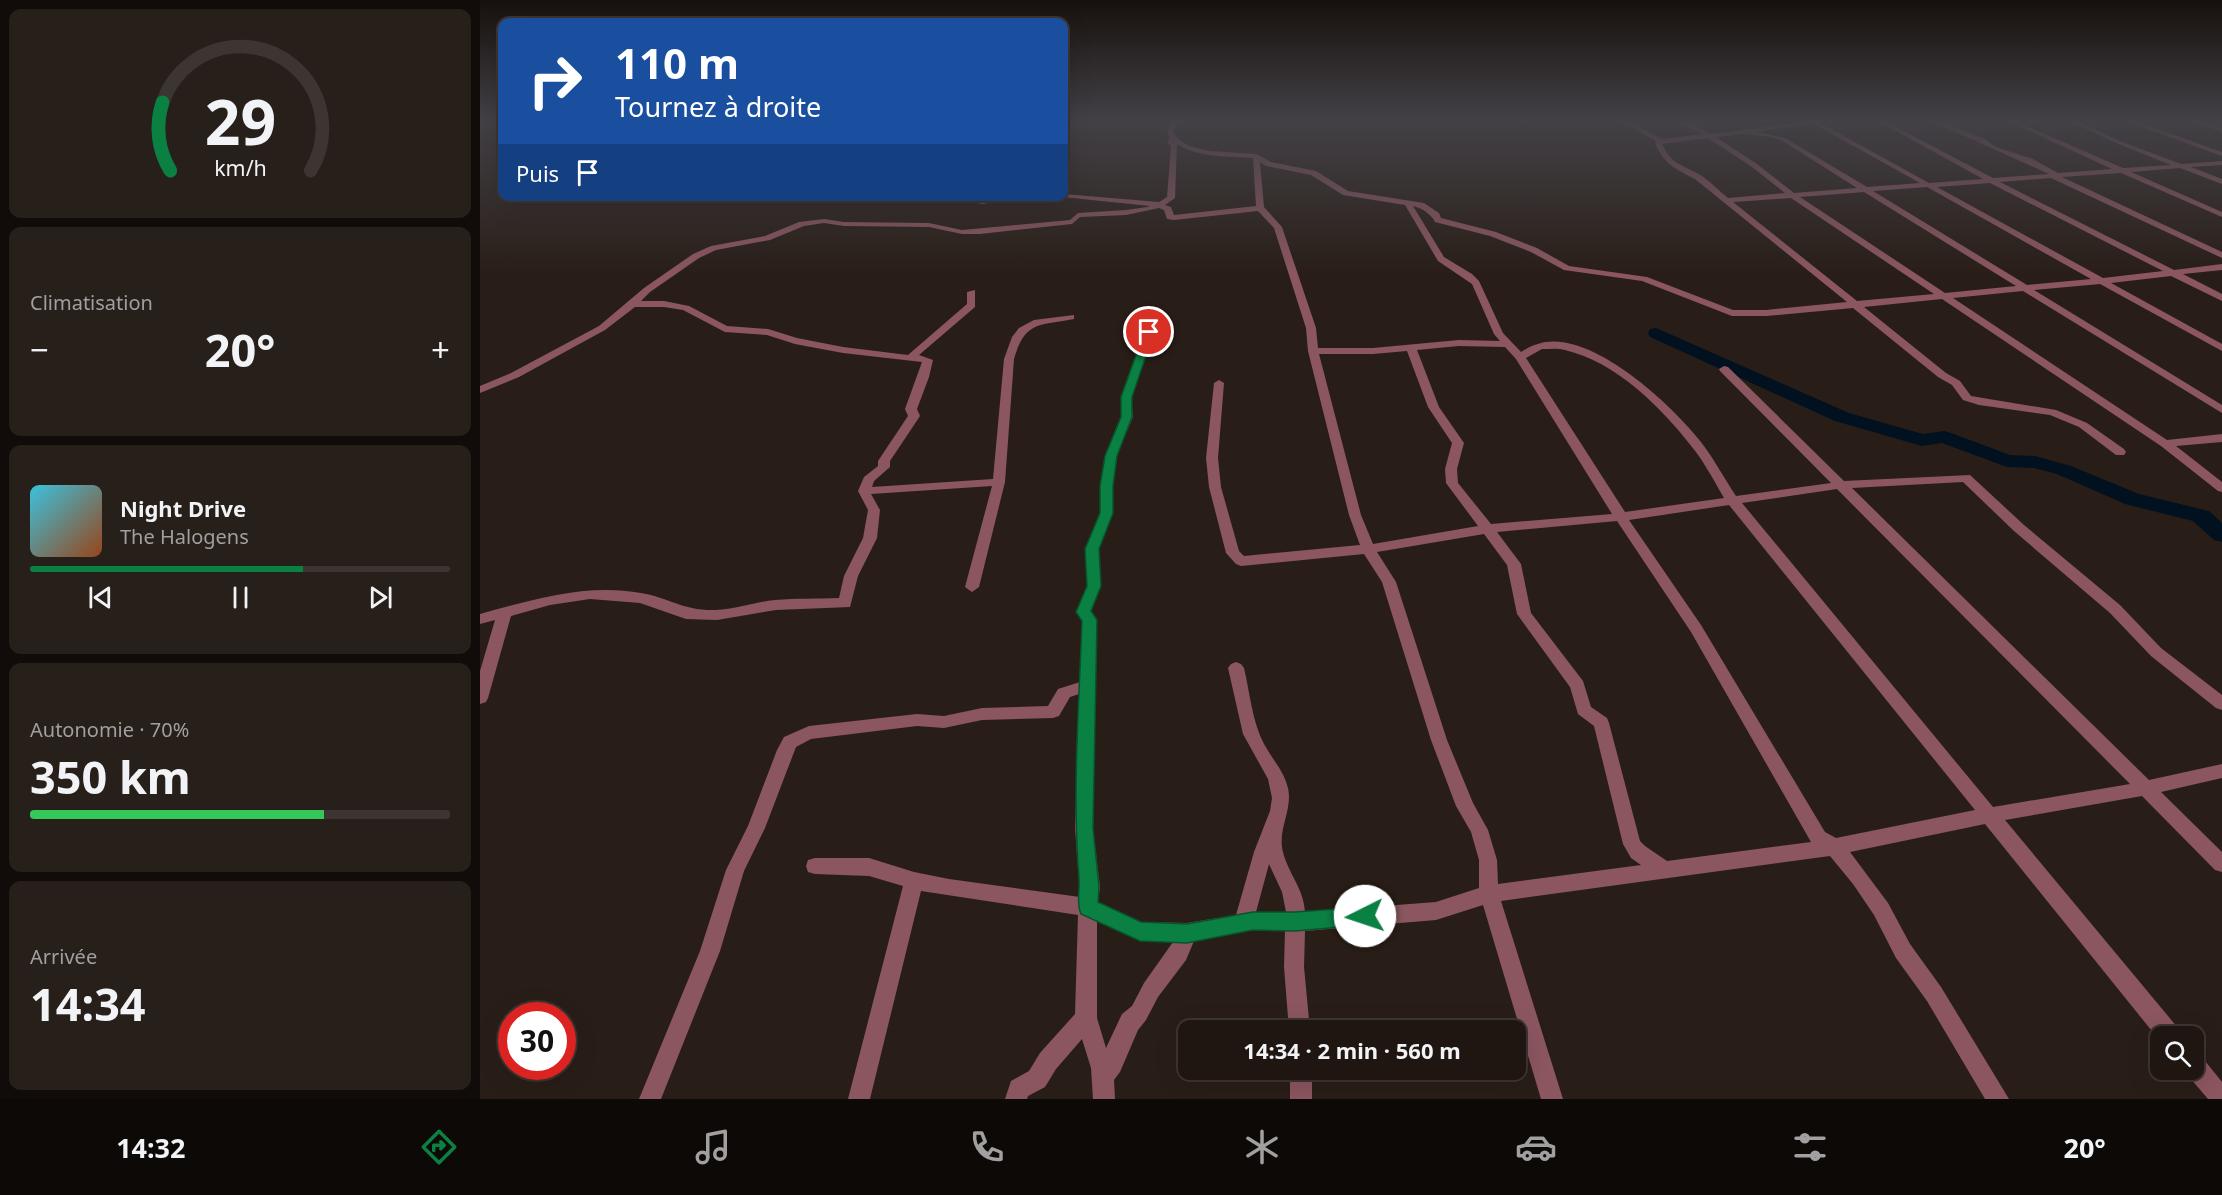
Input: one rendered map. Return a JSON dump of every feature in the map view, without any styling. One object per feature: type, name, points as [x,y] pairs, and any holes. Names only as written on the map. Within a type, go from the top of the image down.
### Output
[{"type":"street","points":[[480,390],[516,375],[602,328],[647,290],[696,256],[714,248],[767,238],[811,222],[929,225],[962,232],[1000,231],[1072,222],[1078,215],[1127,213],[1161,205],[1171,198],[1173,171]]},
{"type":"street","points":[[1257,171],[1260,208],[1278,227],[1311,328],[1313,351],[1354,514],[1368,549],[1389,582],[1439,740],[1465,806],[1479,830],[1488,860],[1489,894],[1552,1099]]},
{"type":"street","points":[[1305,171],[1313,173],[1346,193],[1407,202],[1426,208],[1438,220],[1493,234],[1534,250],[1567,268],[1644,279],[1732,313],[1766,313],[2102,281],[2222,267]]},
{"type":"street","points":[[1686,171],[1698,177],[1941,375],[1956,384],[1967,398],[1979,402],[2052,412],[2083,425],[2120,453]]},
{"type":"street","points":[[1762,171],[1792,195],[2165,444],[2222,488]]},
{"type":"street","points":[[1834,171],[2222,410]]},
{"type":"street","points":[[1904,171],[2222,348]]},
{"type":"street","points":[[1975,171],[2222,297]]},
{"type":"street","points":[[2046,171],[2222,255]]},
{"type":"street","points":[[1727,200],[2115,171]]},
{"type":"street","points":[[2121,171],[2222,215]]},
{"type":"street","points":[[2191,171],[2222,182]]},
{"type":"street","points":[[1068,197],[1161,205],[1168,209],[1170,217],[1174,218],[1260,208]]},
{"type":"street","points":[[1407,202],[1441,259],[1469,276],[1476,283],[1499,334],[1520,357],[1621,517],[1696,628],[1812,829],[1819,838],[1834,847],[1875,901],[1903,951],[1934,994],[1998,1099]]},
{"type":"street","points":[[912,357],[972,304],[972,292]]},
{"type":"street","points":[[480,618],[504,614],[550,600],[590,594],[641,598],[686,614],[717,615],[776,605],[845,603],[851,576],[870,538],[874,510],[865,497],[864,491],[871,477],[884,467],[884,461],[914,416],[910,409],[924,377],[928,360],[843,350],[795,341],[768,332],[725,329],[686,308],[664,304],[633,304]]},
{"type":"street","points":[[972,587],[999,482],[1009,359],[1013,344],[1019,331],[1029,325],[1071,317]]},
{"type":"street","points":[[1104,1099],[1099,1054],[1086,1018],[1090,887],[1084,828],[1089,620],[1084,612],[1094,586],[1092,549],[1106,513],[1106,486],[1111,456],[1126,417],[1126,397],[1152,323]]},
{"type":"street","points":[[1313,351],[1373,351],[1459,343],[1508,344]]},
{"type":"street","points":[[1520,357],[1528,349],[1537,346],[1560,344],[1590,354],[1620,372],[1670,415],[1688,435],[1732,500],[2162,1026]]},
{"type":"street","points":[[1411,348],[1420,377],[1441,420],[1458,441],[1459,446],[1449,472],[1452,483],[1514,564],[1524,614],[1577,685],[1584,710],[1601,723],[1632,844],[1638,852],[1664,870]]},
{"type":"street","points":[[1724,369],[2222,864]]},
{"type":"street","points":[[1220,383],[1212,458],[1215,487],[1235,558],[1250,561],[1368,549],[1487,529],[1621,517],[1840,485],[1940,482],[1966,478],[2019,528],[2115,609],[2156,652],[2222,704]]},
{"type":"street","points":[[2165,444],[2222,438]]},
{"type":"street","points":[[864,491],[999,482]]},
{"type":"street","points":[[480,610],[504,614]]},
{"type":"street","points":[[480,698],[504,614]]},
{"type":"street","points":[[1236,668],[1254,740],[1263,760],[1277,779],[1281,792],[1281,806],[1263,852],[1243,924]]},
{"type":"street","points":[[650,1099],[710,951],[735,870],[756,828],[790,742],[809,733],[898,722],[944,722],[1006,712],[1053,712],[1064,693],[1089,685]]},
{"type":"street","points":[[815,866],[869,867],[914,881],[1088,907],[1140,931],[1187,933],[1253,921],[1295,921],[1436,910],[1489,894],[1834,847],[1989,815],[2147,788],[2222,771]]},
{"type":"street","points":[[1272,831],[1271,843],[1276,861],[1294,899],[1294,967],[1299,1020]]},
{"type":"street","points":[[859,1099],[914,881]]},
{"type":"street","points":[[1103,1076],[1112,1064],[1119,1043],[1130,1022],[1179,953],[1187,933]]},
{"type":"street","points":[[1016,1099],[1019,1089],[1037,1079],[1048,1062],[1086,1018]]},
{"type":"street","points":[[2204,1077],[2222,1099]]},
{"type":"street","points":[[1301,1080],[1301,1099]]},
{"type":"waterway","points":[[1656,333],[1842,417],[1922,440],[1944,437],[2007,461],[2035,462],[2064,470],[2132,499],[2201,516],[2222,535]]},
{"type":"route","points":[[1149,332],[1126,397],[1126,417],[1111,456],[1106,486],[1106,513],[1092,549],[1093,592],[1084,612],[1089,620],[1084,828],[1090,887],[1088,907],[1140,931],[1187,933],[1253,921],[1295,921],[1365,916]]}]
